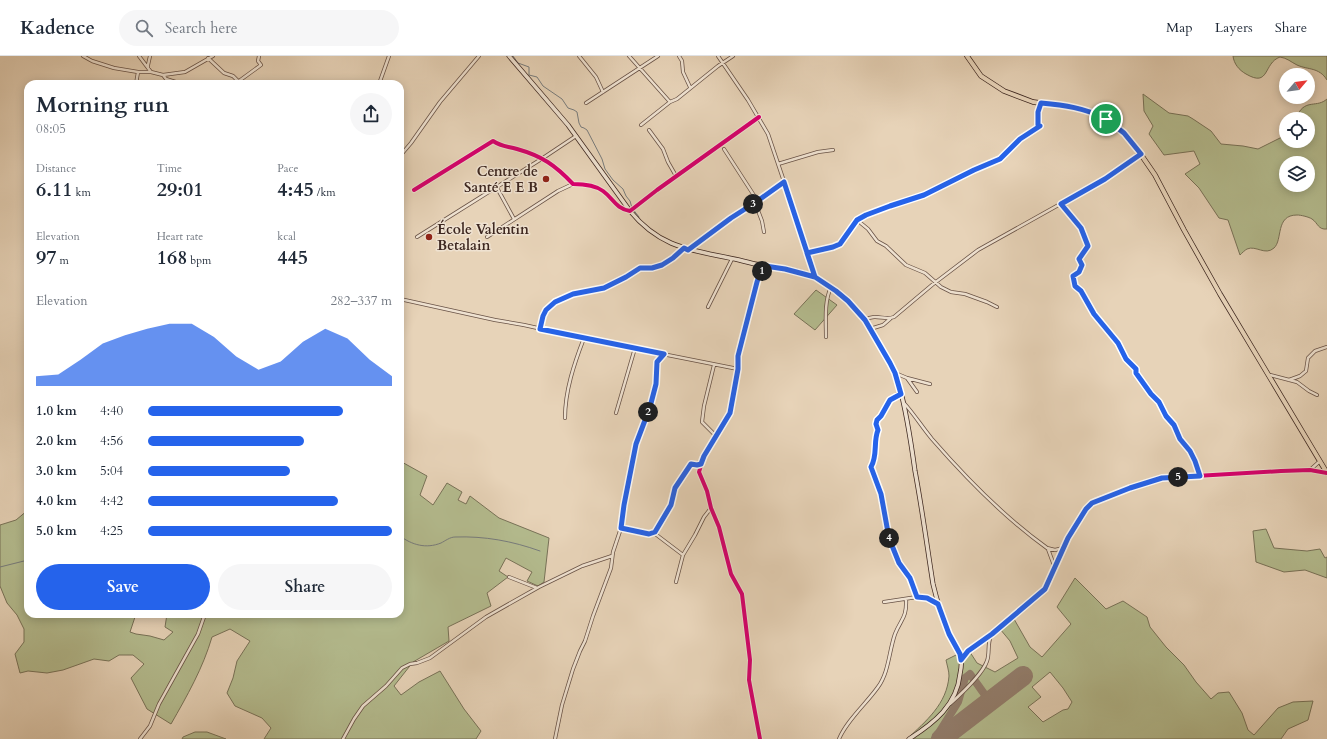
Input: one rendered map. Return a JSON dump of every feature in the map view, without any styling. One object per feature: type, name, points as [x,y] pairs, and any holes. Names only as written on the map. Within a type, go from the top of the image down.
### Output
[{"type":"main road","points":[[509,56],[576,135],[640,222],[648,230],[660,238],[686,249],[785,269],[815,277],[831,287],[848,301],[865,320],[885,353],[895,373],[903,402],[933,584],[938,604],[949,634],[960,654],[961,660],[959,681],[950,704],[931,724],[909,739]]},
{"type":"main road","points":[[967,56],[981,76],[994,85],[1020,98],[1041,103],[1077,108],[1099,115],[1118,128],[1141,154],[1267,374],[1327,473]]},
{"type":"street","points":[[83,56],[92,61],[114,68],[138,72],[150,71],[163,75],[185,72],[213,56]]},
{"type":"street","points":[[139,56],[150,71]]},
{"type":"street","points":[[150,56],[148,65],[150,71]]},
{"type":"street","points":[[242,80],[261,65],[258,61],[259,56]]},
{"type":"street","points":[[380,80],[388,56]]},
{"type":"street","points":[[404,151],[440,102],[479,56]]},
{"type":"street","points":[[579,56],[596,77],[603,92]]},
{"type":"street","points":[[629,56],[670,102]]},
{"type":"street","points":[[586,103],[658,56]]},
{"type":"street","points":[[679,56],[682,61],[683,72],[690,87]]},
{"type":"street","points":[[718,56],[759,118],[771,143],[815,277]]},
{"type":"street","points":[[641,125],[733,56]]},
{"type":"street","points":[[208,58],[224,73],[233,76],[238,80]]},
{"type":"street","points":[[137,80],[138,72]]},
{"type":"street","points":[[163,75],[166,79],[169,80]]},
{"type":"street","points":[[807,253],[840,244],[857,220],[890,206],[924,195],[1000,159],[1020,139],[1032,130],[1040,127],[1038,125],[1038,112],[1041,103]]},
{"type":"street","points":[[488,237],[558,191],[573,184],[583,184],[603,190],[623,210],[632,210],[651,194],[759,118]]},
{"type":"street","points":[[649,130],[663,149],[676,176]]},
{"type":"street","points":[[417,237],[496,186],[543,158],[576,135]]},
{"type":"street","points":[[414,190],[493,141],[505,147],[516,148],[543,158],[558,169],[573,184]]},
{"type":"street","points":[[724,149],[756,202],[764,232]]},
{"type":"street","points":[[778,164],[818,152],[833,150]]},
{"type":"street","points":[[870,329],[883,325],[894,317],[978,250],[1105,179],[1141,154]]},
{"type":"street","points":[[540,329],[546,310],[555,302],[573,294],[604,288],[640,268],[652,268],[662,265],[784,182]]},
{"type":"street","points":[[496,186],[514,219]]},
{"type":"street","points":[[1061,204],[1081,228],[1088,246],[1079,259],[1082,265],[1073,276],[1074,283],[1081,291],[1094,314],[1118,343],[1126,359],[1136,369],[1136,373],[1148,390],[1159,402],[1166,416],[1174,425],[1180,439],[1192,456],[1200,476]]},
{"type":"street","points":[[857,220],[868,229],[877,242],[886,246],[906,265],[925,273],[935,283],[951,292],[965,294],[997,307]]},
{"type":"street","points":[[708,307],[732,259]]},
{"type":"street","points":[[760,739],[749,680],[750,660],[742,594],[731,574],[719,528],[699,472],[704,456],[730,413],[738,369],[738,356],[757,282],[760,273],[765,266]]},
{"type":"street","points":[[826,337],[828,293],[831,287]]},
{"type":"street","points":[[404,300],[495,320],[738,369]]},
{"type":"street","points":[[865,320],[882,316],[891,319]]},
{"type":"street","points":[[565,418],[567,391],[576,357],[584,338]]},
{"type":"street","points":[[1289,380],[1300,376],[1306,370],[1308,358],[1315,350],[1327,347]]},
{"type":"street","points":[[616,413],[635,348]]},
{"type":"street","points":[[555,739],[562,705],[575,665],[586,641],[593,616],[610,572],[612,556],[621,528],[636,444],[650,407],[656,384],[657,362],[664,354]]},
{"type":"street","points":[[714,365],[704,406],[702,422],[716,436]]},
{"type":"street","points":[[895,373],[930,384]]},
{"type":"street","points":[[1267,374],[1273,377],[1297,382],[1317,395]]},
{"type":"street","points":[[907,378],[917,392]]},
{"type":"street","points":[[901,394],[890,400],[877,420],[876,424],[878,430],[875,438],[876,455],[871,467],[881,494],[889,538],[899,563],[910,578],[917,597]]},
{"type":"street","points":[[903,402],[932,438],[966,476],[1012,520],[1047,548],[1055,568]]},
{"type":"street","points":[[1310,470],[1320,461]]},
{"type":"street","points":[[654,533],[671,505],[675,488],[681,478],[691,464],[701,464]]},
{"type":"street","points":[[961,660],[968,651],[992,634],[1040,595],[1048,584],[1063,548],[1086,509],[1096,500],[1162,478],[1310,470],[1327,473]]},
{"type":"street","points":[[676,582],[683,555],[695,536],[704,517],[711,508]]},
{"type":"street","points":[[621,528],[649,534],[654,533],[683,555]]},
{"type":"street","points":[[1047,548],[1055,550],[1063,548]]},
{"type":"street","points":[[343,739],[363,706],[386,686],[402,668],[430,658],[486,617],[537,588],[582,566],[612,556]]},
{"type":"street","points":[[509,577],[537,588]]},
{"type":"street","points":[[884,602],[917,597],[927,598],[938,604]]},
{"type":"street","points":[[839,739],[848,723],[879,686],[883,678],[895,634],[907,611],[906,599]]},
{"type":"street","points":[[140,739],[150,726],[159,704],[198,634],[204,618]]},
{"type":"street","points":[[950,704],[985,667],[992,634]]},
{"type":"green space","points":[[1233,56],[1327,56],[1327,80],[1324,76],[1315,70],[1315,68],[1301,67],[1287,59],[1280,57],[1271,64],[1263,76],[1259,78],[1254,78],[1246,74],[1239,69],[1234,62]]},
{"type":"green space","points":[[1143,94],[1169,113],[1188,116],[1193,119],[1211,131],[1221,144],[1258,149],[1279,138],[1279,148],[1315,148],[1315,112],[1299,112],[1301,109],[1308,105],[1323,102],[1327,99],[1327,229],[1320,227],[1312,219],[1305,216],[1290,216],[1282,223],[1277,244],[1274,248],[1264,251],[1250,248],[1246,249],[1240,255],[1228,220],[1219,218],[1199,188],[1185,174],[1200,164],[1194,151],[1164,155],[1149,134],[1153,126],[1144,111]]},
{"type":"green space","points":[[816,290],[837,305],[815,330],[794,314]]},
{"type":"green space","points":[[404,463],[427,476],[420,495],[433,505],[447,483],[462,492],[458,500],[466,504],[470,496],[499,518],[549,538],[544,582],[538,586],[527,581],[532,572],[506,558],[499,571],[508,577],[487,593],[491,606],[448,627],[449,641],[413,662],[394,686],[401,695],[419,682],[440,671],[464,709],[481,731],[476,739],[264,739],[271,728],[262,718],[235,706],[227,693],[233,678],[237,661],[250,641],[230,629],[212,637],[199,671],[171,724],[147,709],[131,678],[144,664],[133,655],[119,655],[109,661],[94,659],[63,670],[47,673],[28,671],[20,673],[15,654],[24,642],[24,629],[17,615],[7,603],[0,586],[0,525],[16,520],[24,513],[24,618],[135,618],[130,632],[164,640],[173,632],[165,627],[166,618],[404,618]]},
{"type":"green space","points":[[1266,529],[1274,548],[1307,551],[1320,549],[1325,558],[1327,557],[1327,578],[1305,570],[1284,572],[1256,562],[1253,531]]},
{"type":"green space","points":[[1075,578],[1106,609],[1123,601],[1147,617],[1150,627],[1166,647],[1184,665],[1211,699],[1218,693],[1229,692],[1242,713],[1248,730],[1254,735],[1278,708],[1293,702],[1313,701],[1308,720],[1288,729],[1281,739],[907,739],[928,719],[944,695],[949,676],[946,660],[968,649],[977,663],[995,672],[1018,658],[1010,641],[1000,629],[1014,619],[1030,647],[1042,657],[1071,624],[1057,607]],"holes":[[[1050,672],[1072,702],[1068,709],[1063,710],[1043,722],[1028,707],[1041,697],[1032,687]]]},
{"type":"green space","points":[[195,732],[207,732],[226,739],[182,739],[183,737]]},
{"type":"waterway","points":[[513,56],[518,63],[529,67],[529,75],[537,77],[543,86],[562,99],[568,108],[577,112],[579,123],[581,127],[587,130],[602,159],[605,169],[613,180],[623,189],[632,208],[639,217]]},
{"type":"waterway","points":[[404,539],[414,544],[430,546],[441,543],[453,537],[477,537],[519,544],[540,551]]},
{"type":"waterway","points":[[0,567],[24,561]]},
{"type":"taxiway","points":[[935,739],[958,702],[965,678],[970,674],[990,702]]},
{"type":"runway","points":[[941,739],[1023,676]]},
{"type":"cycle path","points":[[414,190],[493,141],[541,158],[554,166],[573,184],[596,187],[607,194],[621,208],[630,211],[759,117]]},
{"type":"cycle path","points":[[760,739],[749,680],[750,660],[742,594],[731,574],[719,527],[699,472],[704,456],[730,413],[738,369],[738,356],[757,282],[765,266]]},
{"type":"cycle path","points":[[961,659],[968,651],[992,634],[1045,589],[1068,538],[1086,509],[1096,500],[1162,478],[1310,470],[1327,473]]},
{"type":"place","name":"Centre de Santé E E B","points":[[546,179]]},
{"type":"place","name":"École Valentin Betalain","points":[[429,237]]},
{"type":"route","points":[[1106,119],[1092,112],[1077,108],[1041,103],[1038,112],[1038,125],[1040,127],[1032,130],[1020,139],[1000,159],[924,195],[866,215],[852,225],[840,244],[807,253],[815,277],[785,269],[765,266],[760,273],[757,282],[738,356],[738,369],[730,413],[704,456],[701,464],[691,464],[681,478],[675,488],[671,505],[655,532],[649,534],[621,528],[636,444],[640,431],[644,425],[656,384],[657,362],[664,354],[540,329],[543,316],[549,306],[560,299],[573,294],[604,288],[640,268],[652,268],[662,265],[684,248],[688,250],[731,218],[784,182],[798,224],[807,253],[815,277],[848,301],[865,320],[895,373],[901,394],[890,400],[877,420],[876,424],[878,430],[875,438],[876,455],[871,467],[881,494],[889,538],[899,563],[910,578],[917,597],[927,598],[938,604],[949,634],[960,654],[961,660],[968,651],[992,634],[1040,595],[1048,584],[1068,538],[1086,509],[1092,503],[1096,500],[1162,478],[1200,476],[1190,451],[1180,439],[1174,425],[1166,416],[1159,402],[1151,394],[1136,373],[1136,369],[1126,359],[1118,343],[1094,314],[1081,291],[1075,286],[1072,278],[1079,272],[1082,265],[1079,259],[1088,246],[1081,228],[1061,204],[1123,168],[1141,154],[1124,133],[1106,119]]}]
